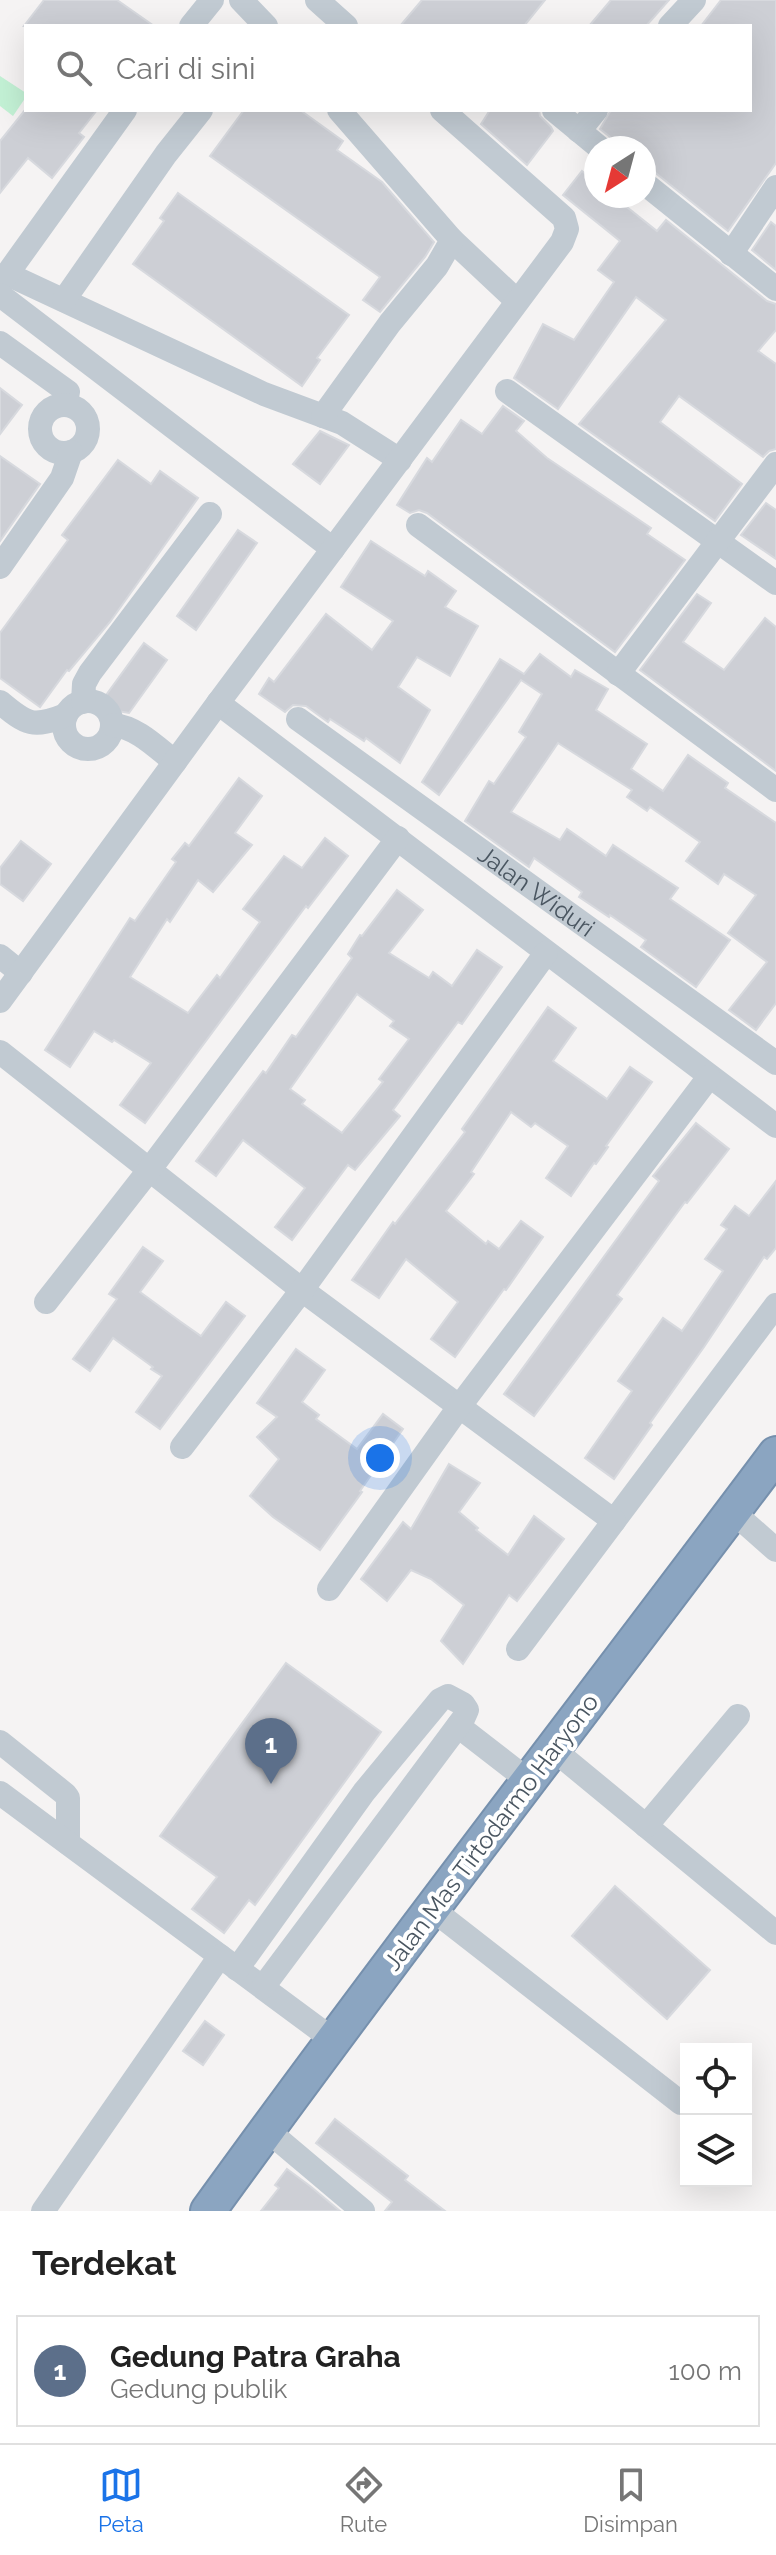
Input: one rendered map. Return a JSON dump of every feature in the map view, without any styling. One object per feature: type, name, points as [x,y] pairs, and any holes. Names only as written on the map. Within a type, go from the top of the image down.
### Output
[{"type":"highway","name":"Jalan Mas Tirtodarmo Haryono","points":[[208,2211],[332,2039],[776,1454]]},
{"type":"street","points":[[193,24],[212,0]]},
{"type":"street","points":[[241,0],[264,24]]},
{"type":"street","points":[[317,0],[344,24]]},
{"type":"street","points":[[672,24],[691,1]]},
{"type":"street","points":[[2,284],[124,112]]},
{"type":"street","points":[[64,300],[166,154],[199,112]]},
{"type":"street","points":[[341,112],[452,240],[517,301]]},
{"type":"street","points":[[0,1001],[562,242],[567,229],[564,218],[444,112]]},
{"type":"street","points":[[556,112],[585,136]]},
{"type":"street","points":[[579,131],[594,112]]},
{"type":"street","points":[[731,254],[776,187]]},
{"type":"street","points":[[656,193],[776,289]]},
{"type":"street","points":[[323,416],[390,323],[437,266],[452,240]]},
{"type":"street","points":[[2,284],[64,300],[264,394],[354,429],[400,460]]},
{"type":"street","points":[[2,284],[84,358],[333,549]]},
{"type":"street","points":[[0,343],[68,399],[86,417],[89,428],[87,438],[71,452],[60,452],[43,440],[42,419],[48,411],[68,399],[84,358]]},
{"type":"street","points":[[507,391],[776,583]]},
{"type":"street","points":[[0,567],[62,478],[71,452]]},
{"type":"street","points":[[618,674],[776,464]]},
{"type":"street","points":[[0,702],[18,718],[37,725],[74,708],[93,702],[103,706],[110,714],[113,725],[104,744],[94,749],[83,749],[66,736],[64,725],[74,708],[90,673],[210,514]]},
{"type":"street","points":[[418,525],[776,790]]},
{"type":"street","points":[[218,703],[776,1126]]},
{"type":"street","name":"Jalan Widuri","points":[[298,719],[776,1063]]},
{"type":"street","points":[[113,725],[137,734],[175,762]]},
{"type":"street","points":[[46,1302],[150,1169],[398,838]]},
{"type":"street","points":[[182,1447],[302,1290],[546,953]]},
{"type":"street","points":[[0,956],[21,973]]},
{"type":"street","points":[[0,1052],[302,1290],[614,1521]]},
{"type":"street","points":[[329,1589],[459,1407],[709,1077]]},
{"type":"street","points":[[518,1649],[776,1305]]},
{"type":"street","points":[[733,1512],[776,1550]]},
{"type":"street","points":[[43,2211],[228,1962],[440,1700],[448,1696],[463,1704],[467,1710],[458,1726],[263,1987]]},
{"type":"street","points":[[646,1826],[738,1716]]},
{"type":"street","points":[[458,1726],[529,1781]]},
{"type":"street","points":[[0,1742],[58,1786],[68,1798],[68,1843]]},
{"type":"street","points":[[554,1750],[776,1933]]},
{"type":"street","points":[[364,1792],[393,1812]]},
{"type":"street","points":[[0,1793],[332,2039]]},
{"type":"street","points":[[432,1909],[680,2102]]},
{"type":"street","points":[[267,2130],[363,2211]]},
{"type":"green space","points":[[0,76],[24,92],[24,100],[13,116],[0,106]]},
{"type":"building","points":[[44,0],[117,0],[151,24],[26,24]]},
{"type":"building","points":[[422,0],[545,0],[526,24],[402,24]]},
{"type":"building","points":[[611,0],[669,0],[648,24],[591,24]]},
{"type":"building","points":[[721,0],[776,0],[776,163],[728,231],[656,173],[656,136],[609,136],[600,129],[610,112],[752,112],[752,24],[703,24]]},
{"type":"building","points":[[24,111],[95,112],[79,133],[84,137],[52,178],[28,158],[0,193],[0,141]]},
{"type":"building","points":[[243,112],[303,112],[343,141],[337,150],[382,182],[434,242],[380,312],[363,300],[380,277],[210,156]]},
{"type":"building","points":[[489,112],[539,112],[553,131],[527,165],[481,124]]},
{"type":"building","points":[[582,171],[584,208],[628,208],[657,231],[666,220],[767,301],[776,304],[776,330],[758,351],[776,364],[776,449],[763,457],[679,396],[660,422],[742,484],[715,521],[579,424],[666,320],[636,297],[558,409],[514,378],[543,324],[574,340],[614,282],[598,270],[620,241],[563,195]]},
{"type":"building","points":[[178,193],[349,315],[317,358],[320,360],[302,386],[133,264],[164,221],[160,218]]},
{"type":"building","points":[[771,222],[776,226],[776,270],[752,250]]},
{"type":"building","points":[[0,388],[22,405],[0,434]]},
{"type":"building","points":[[503,406],[524,421],[516,431],[547,458],[651,528],[647,534],[685,560],[615,652],[427,513],[419,510],[410,513],[397,505],[427,458],[432,462],[461,420],[482,434]]},
{"type":"building","points":[[320,431],[349,445],[320,484],[293,464]]},
{"type":"building","points":[[0,456],[40,484],[0,541]]},
{"type":"building","points":[[118,460],[151,484],[160,471],[198,498],[110,622],[67,670],[40,707],[0,678],[0,633],[68,540],[62,535]]},
{"type":"building","points":[[766,503],[776,510],[776,559],[741,535]]},
{"type":"building","points":[[238,530],[257,543],[196,630],[177,616]]},
{"type":"building","points":[[371,541],[425,576],[428,571],[456,591],[445,607],[478,626],[450,676],[417,657],[398,687],[430,710],[400,763],[366,738],[364,741],[330,719],[328,722],[306,706],[293,705],[285,712],[259,694],[269,678],[274,682],[326,614],[372,650],[393,621],[341,587]]},
{"type":"building","points":[[697,594],[711,603],[683,642],[724,670],[765,618],[776,627],[776,771],[640,670]]},
{"type":"building","points":[[144,643],[167,660],[129,713],[112,710],[101,702]]},
{"type":"building","points":[[540,654],[571,677],[575,670],[608,689],[596,710],[647,744],[631,769],[663,791],[688,755],[728,783],[725,788],[776,823],[776,1003],[756,1030],[729,1010],[767,962],[728,933],[756,895],[724,874],[718,884],[686,861],[700,842],[650,807],[647,811],[627,797],[632,790],[558,743],[511,812],[560,840],[567,829],[606,856],[613,845],[678,888],[670,899],[730,940],[696,987],[641,947],[646,940],[579,897],[582,892],[534,858],[529,867],[465,821],[489,781],[494,784],[526,737],[519,732],[542,694],[521,680],[439,795],[422,782],[500,659],[524,674]]},
{"type":"building","points":[[239,778],[262,796],[235,833],[252,845],[213,892],[198,880],[170,922],[167,919],[130,977],[188,1013],[217,975],[220,978],[260,922],[243,909],[284,856],[302,868],[325,838],[348,856],[308,908],[306,906],[145,1123],[120,1105],[151,1063],[94,1031],[70,1067],[45,1050],[130,918],[135,921],[176,862],[172,859],[185,843],[189,846]]},
{"type":"building","points":[[21,841],[51,864],[23,901],[0,884],[0,868]]},
{"type":"building","points":[[397,890],[423,910],[389,953],[429,978],[433,972],[452,986],[477,950],[502,967],[462,1024],[458,1022],[393,1110],[400,1116],[355,1170],[348,1165],[292,1240],[275,1227],[305,1188],[243,1140],[216,1176],[196,1161],[292,1035],[296,1037],[352,958],[348,954]],"holes":[[[357,994],[394,1021],[390,1026],[409,1039],[379,1079],[383,1082],[342,1133],[302,1104],[305,1100],[290,1089]]]},
{"type":"building","points":[[548,1007],[576,1028],[553,1061],[607,1099],[630,1067],[652,1082],[571,1196],[546,1178],[568,1146],[535,1123],[531,1127],[511,1112],[471,1172],[474,1174],[446,1211],[486,1244],[488,1241],[499,1249],[521,1221],[543,1237],[455,1357],[431,1339],[458,1302],[406,1259],[379,1298],[352,1280],[393,1222],[395,1224],[465,1132],[462,1129]]},
{"type":"building","points":[[696,1123],[729,1149],[685,1202],[617,1295],[622,1299],[534,1416],[504,1394],[659,1181],[653,1176]]},
{"type":"building","points":[[776,1181],[776,1248],[767,1259],[764,1257],[614,1479],[585,1458],[632,1391],[618,1381],[663,1318],[682,1331],[723,1271],[705,1259],[727,1229],[721,1225],[735,1206],[749,1216]]},
{"type":"building","points":[[143,1247],[163,1261],[140,1292],[201,1336],[226,1302],[245,1316],[160,1429],[136,1412],[162,1376],[151,1369],[153,1367],[113,1338],[90,1371],[73,1359],[117,1299],[109,1294]]},
{"type":"building","points":[[296,1349],[325,1370],[302,1402],[319,1415],[316,1419],[357,1449],[383,1414],[403,1429],[320,1550],[273,1517],[250,1496],[279,1459],[257,1437],[277,1417],[257,1403]]},
{"type":"building","points":[[449,1464],[480,1483],[459,1512],[508,1555],[534,1516],[564,1539],[517,1601],[509,1595],[463,1664],[441,1641],[464,1605],[431,1579],[411,1570],[387,1601],[361,1579],[403,1522],[411,1529]]},
{"type":"building","points":[[286,1663],[381,1732],[255,1905],[249,1900],[224,1933],[192,1909],[217,1877],[160,1836]]},
{"type":"building","points":[[615,1886],[710,1970],[667,2019],[572,1936]]},
{"type":"building","points":[[205,2021],[224,2035],[203,2065],[183,2051]]},
{"type":"building","points":[[335,2119],[408,2176],[405,2180],[445,2211],[385,2211],[392,2202],[316,2143]]},
{"type":"building","points":[[287,2169],[340,2211],[261,2211],[279,2188],[275,2185]]},
{"type":"place","name":"Gedung Patra Graha","points":[[271,1784]]}]
